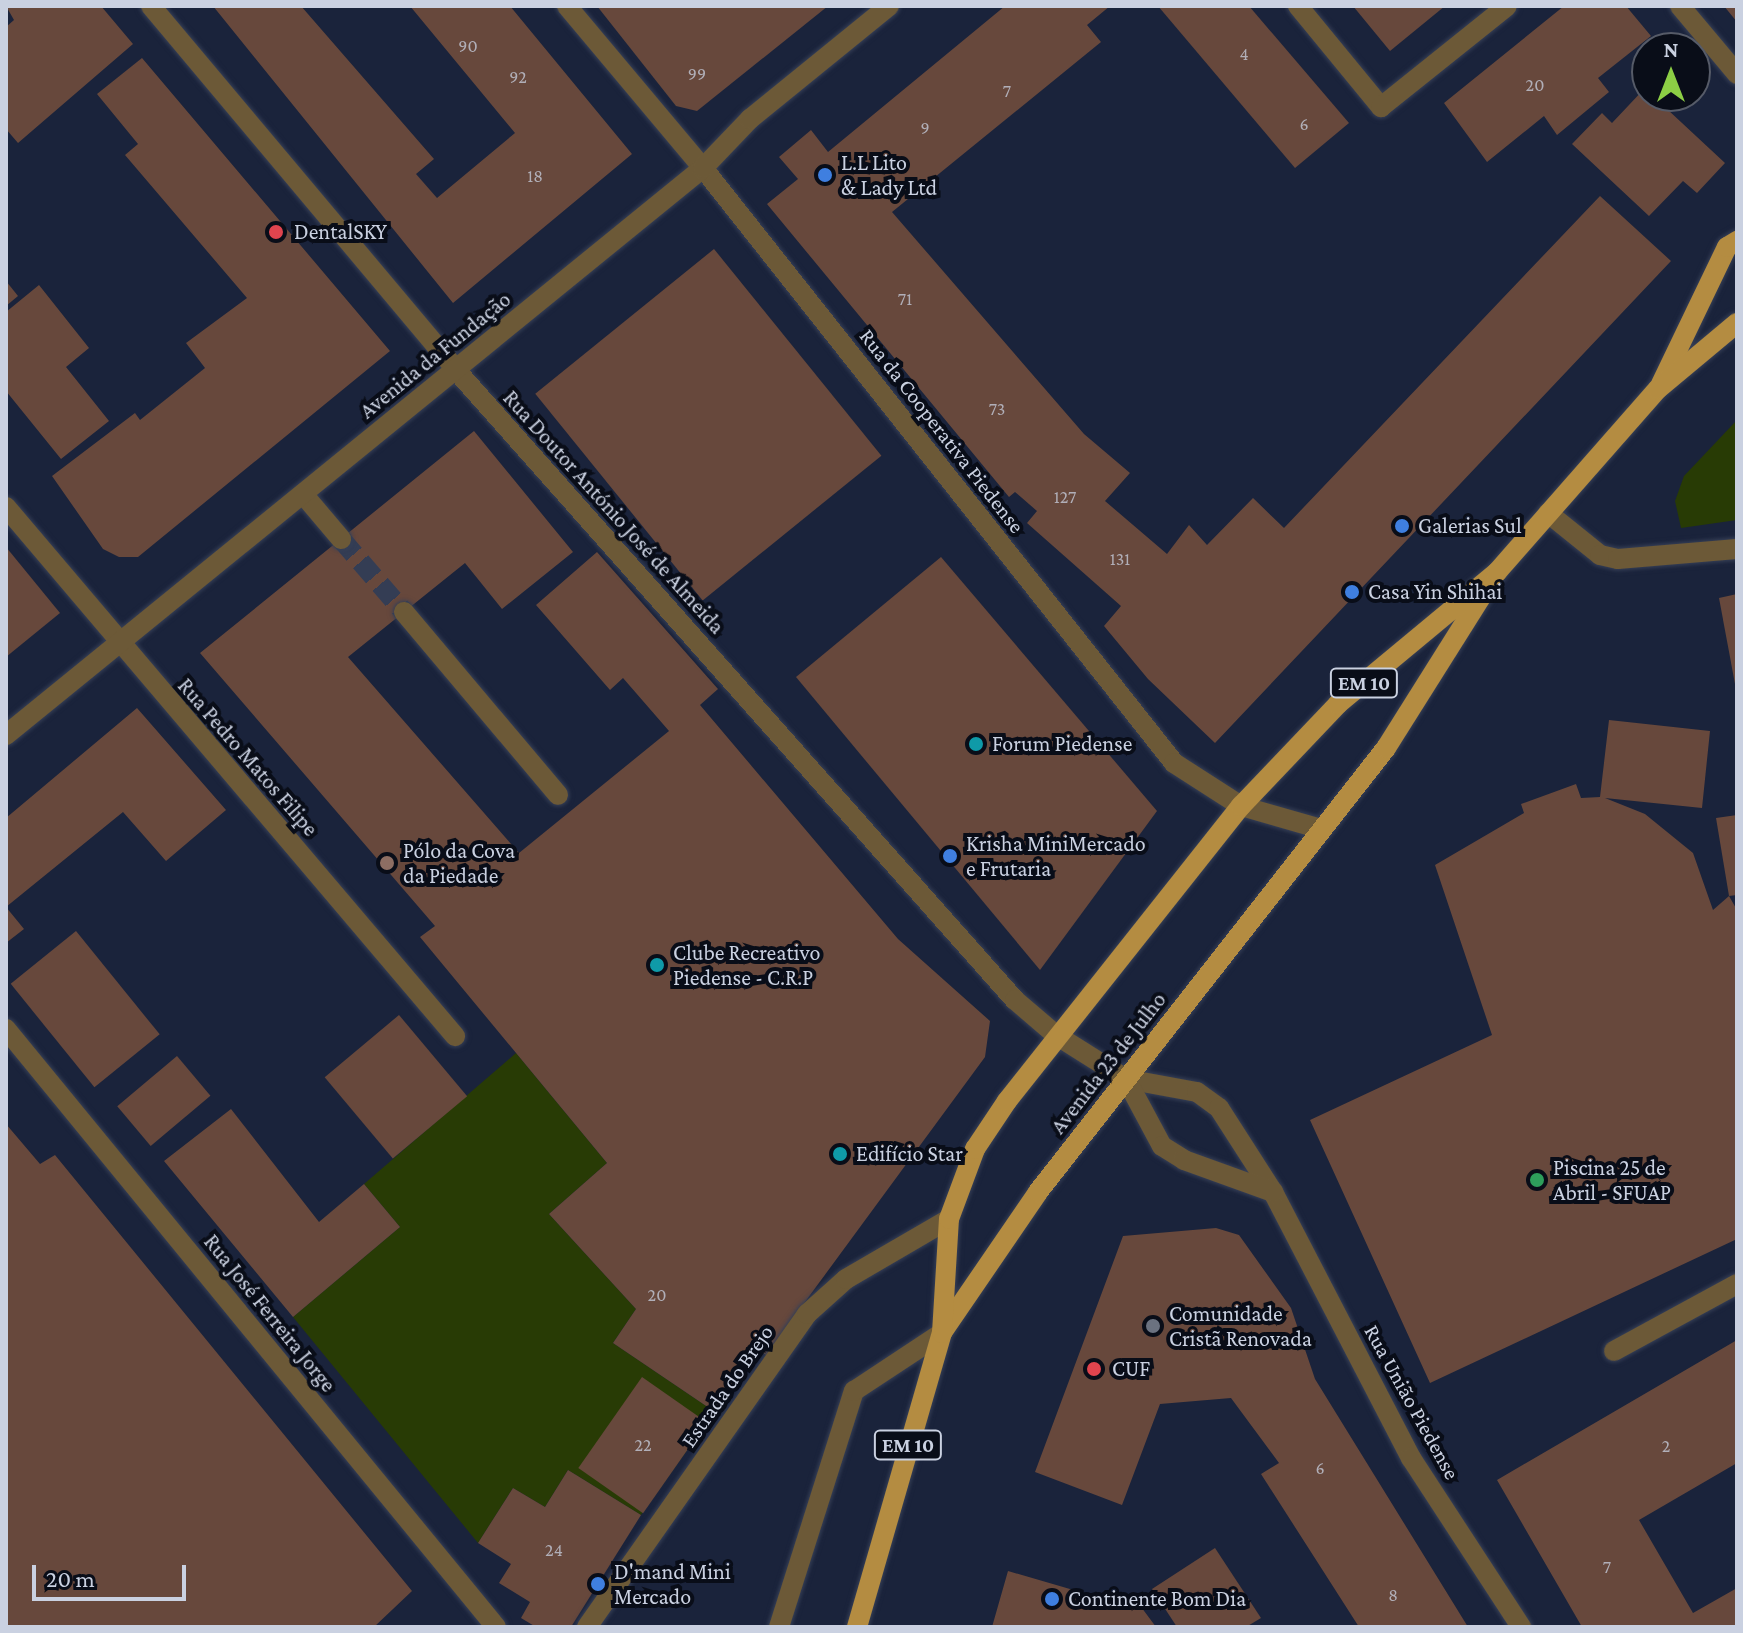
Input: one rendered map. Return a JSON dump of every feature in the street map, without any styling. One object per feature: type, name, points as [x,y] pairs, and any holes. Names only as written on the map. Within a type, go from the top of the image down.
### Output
[{"type":"main road","name":"EM 10","points":[[1658,389],[1727,247],[1737,241]]},
{"type":"main road","name":"EM 10","points":[[1321,829],[1386,748],[1497,572],[1658,389],[1737,323]]},
{"type":"main road","name":"EM 10","points":[[1241,806],[1338,704],[1497,572]]},
{"type":"main road","name":"Avenida 23 de Julho","points":[[857,1627],[942,1333],[949,1219],[975,1149],[1056,1035],[1241,806]]},
{"type":"main road","name":"Avenida 23 de Julho","points":[[942,1333],[1038,1192],[1321,829]]},
{"type":"street","name":"Rua Doutor António José de Almeida","points":[[151,6],[456,370],[1015,1000],[1056,1035],[1126,1079]]},
{"type":"street","name":"Rua da Cooperativa Piedense","points":[[567,6],[703,168],[1174,763],[1241,806],[1321,829]]},
{"type":"street","name":"Avenida da Fundação","points":[[6,735],[703,168],[750,119],[889,6]]},
{"type":"street","points":[[1298,6],[1381,107],[1507,6]]},
{"type":"street","points":[[1680,6],[1737,74]]},
{"type":"street","points":[[303,494],[341,539]]},
{"type":"street","name":"Rua Pedro Matos Filipe","points":[[6,507],[119,644],[455,1036]]},
{"type":"street","points":[[1548,513],[1600,555],[1618,559],[1737,549]]},
{"type":"street","points":[[404,612],[558,795]]},
{"type":"street","name":"Rua José Ferreira Jorge","points":[[6,1029],[496,1627]]},
{"type":"street","points":[[1126,1079],[1162,1146],[1184,1160],[1273,1192]]},
{"type":"street","name":"Rua União Piedense","points":[[1126,1079],[1197,1092],[1219,1108],[1273,1192],[1411,1458],[1521,1627]]},
{"type":"street","name":"Estrada do Brejo","points":[[587,1627],[807,1314],[846,1279],[949,1219]]},
{"type":"street","points":[[1614,1351],[1737,1284]]},
{"type":"street","points":[[779,1627],[854,1391],[942,1333]]},
{"type":"green space","points":[[1737,420],[1737,520],[1681,528],[1675,501],[1684,476]]},
{"type":"green space","points":[[516,1053],[607,1163],[549,1214],[636,1309],[613,1343],[718,1414],[707,1422],[641,1515],[568,1470],[545,1507],[513,1488],[478,1543],[293,1317],[400,1227],[364,1184]]},
{"type":"building","points":[[6,6],[101,6],[133,44],[18,143],[6,129],[6,27],[14,20]]},
{"type":"building","points":[[213,6],[301,6],[434,159],[416,174],[437,198],[515,133],[410,6],[510,6],[632,154],[453,303]]},
{"type":"building","points":[[597,6],[828,6],[697,111],[676,106]]},
{"type":"building","points":[[1005,6],[1110,6],[1087,25],[1101,42],[892,212],[1084,434],[1130,473],[1105,501],[1167,554],[1189,525],[1207,545],[1253,498],[1284,528],[1600,196],[1671,261],[1215,743],[1148,679],[1104,626],[1121,606],[1027,523],[1037,511],[1015,492],[1009,497],[767,204],[798,179],[779,157],[811,130],[828,152]]},
{"type":"building","points":[[1158,6],[1249,6],[1349,123],[1295,168]]},
{"type":"building","points":[[1353,6],[1445,6],[1390,51]]},
{"type":"building","points":[[1564,6],[1626,6],[1648,32],[1631,32],[1631,52],[1598,78],[1609,92],[1557,135],[1544,116],[1487,162],[1444,103]]},
{"type":"building","points":[[1724,6],[1737,6],[1737,22]]},
{"type":"building","points":[[142,58],[390,351],[138,557],[119,557],[103,549],[52,476],[135,413],[140,420],[205,368],[186,343],[247,298],[125,155],[138,144],[97,94]]},
{"type":"building","points":[[1631,103],[1631,112],[1670,112],[1725,163],[1697,193],[1683,181],[1649,216],[1572,144],[1602,113],[1612,123]]},
{"type":"building","points":[[714,249],[881,456],[703,600],[535,394]]},
{"type":"building","points":[[6,281],[18,296],[6,306]]},
{"type":"building","points":[[39,285],[89,348],[66,367],[109,421],[61,459],[6,391],[6,312]]},
{"type":"building","points":[[474,431],[573,552],[502,609],[465,563],[348,657],[519,853],[669,731],[623,678],[610,690],[536,605],[597,552],[718,689],[700,705],[898,939],[990,1021],[985,1057],[766,1355],[758,1349],[718,1414],[613,1343],[636,1309],[549,1214],[607,1163],[420,937],[435,926],[200,653]]},
{"type":"building","points":[[6,547],[60,613],[6,657]]},
{"type":"building","name":"Forum Piedense","points":[[941,557],[1157,811],[1040,970],[796,677]]},
{"type":"building","points":[[1737,594],[1737,683],[1735,684],[1719,598]]},
{"type":"building","points":[[137,708],[226,810],[166,861],[123,812],[6,907],[6,818]]},
{"type":"building","name":"Piscina 25 de Abril - SFUAP","points":[[1609,720],[1710,731],[1702,808],[1605,798],[1645,814],[1693,853],[1713,910],[1729,896],[1737,910],[1737,1239],[1430,1383],[1310,1120],[1492,1035],[1435,865],[1524,813],[1521,804],[1576,784],[1581,798],[1600,797]]},
{"type":"building","points":[[1737,815],[1737,895],[1729,896],[1716,818]]},
{"type":"building","points":[[6,907],[24,929],[6,943]]},
{"type":"building","points":[[76,931],[160,1034],[94,1087],[11,984]]},
{"type":"building","points":[[399,1015],[467,1096],[393,1159],[325,1077]]},
{"type":"building","points":[[177,1056],[210,1096],[151,1146],[117,1106]]},
{"type":"building","points":[[231,1109],[319,1222],[364,1184],[400,1227],[293,1317],[164,1161]]},
{"type":"building","points":[[6,1124],[40,1164],[55,1155],[412,1591],[374,1627],[6,1627]]},
{"type":"building","points":[[1216,1228],[1239,1235],[1291,1308],[1315,1379],[1468,1627],[1359,1627],[1261,1474],[1279,1463],[1231,1398],[1160,1404],[1122,1505],[1035,1472],[1123,1236]]},
{"type":"building","points":[[1737,1340],[1737,1463],[1639,1520],[1693,1613],[1737,1588],[1737,1627],[1582,1627],[1497,1480]]},
{"type":"building","points":[[642,1377],[707,1422],[643,1513],[578,1468]]},
{"type":"building","points":[[568,1470],[641,1515],[571,1627],[536,1627],[521,1618],[530,1602],[499,1583],[511,1564],[478,1543],[513,1488],[545,1507]]},
{"type":"building","points":[[1215,1548],[1261,1618],[1246,1627],[1177,1627],[1152,1589]]},
{"type":"building","name":"Continente Bom Dia","points":[[1008,1571],[1111,1601],[1117,1609],[1133,1596],[1156,1627],[992,1627]]},
{"type":"tunnel","points":[[341,539],[404,612]]},
{"type":"place","name":"L.L Lito & Lady Ltd","points":[[825,175]]},
{"type":"place","name":"DentalSKY","points":[[276,232]]},
{"type":"place","name":"Galerias Sul","points":[[1402,526]]},
{"type":"place","name":"Casa Yin Shihai","points":[[1352,592]]},
{"type":"place","name":"Forum Piedense","points":[[976,744]]},
{"type":"place","name":"Krisha MiniMercado e Frutaria","points":[[950,856]]},
{"type":"place","name":"Pólo da Cova da Piedade","points":[[387,863]]},
{"type":"place","name":"Clube Recreativo Piedense - C.R.P","points":[[657,965]]},
{"type":"place","name":"Edifício Star","points":[[840,1154]]},
{"type":"place","name":"Piscina 25 de Abril - SFUAP","points":[[1537,1180]]},
{"type":"place","name":"Comunidade Cristã Renovada","points":[[1153,1326]]},
{"type":"place","name":"CUF","points":[[1094,1369]]},
{"type":"place","name":"D'mand Mini Mercado","points":[[598,1584]]},
{"type":"place","name":"Continente Bom Dia","points":[[1052,1599]]}]
